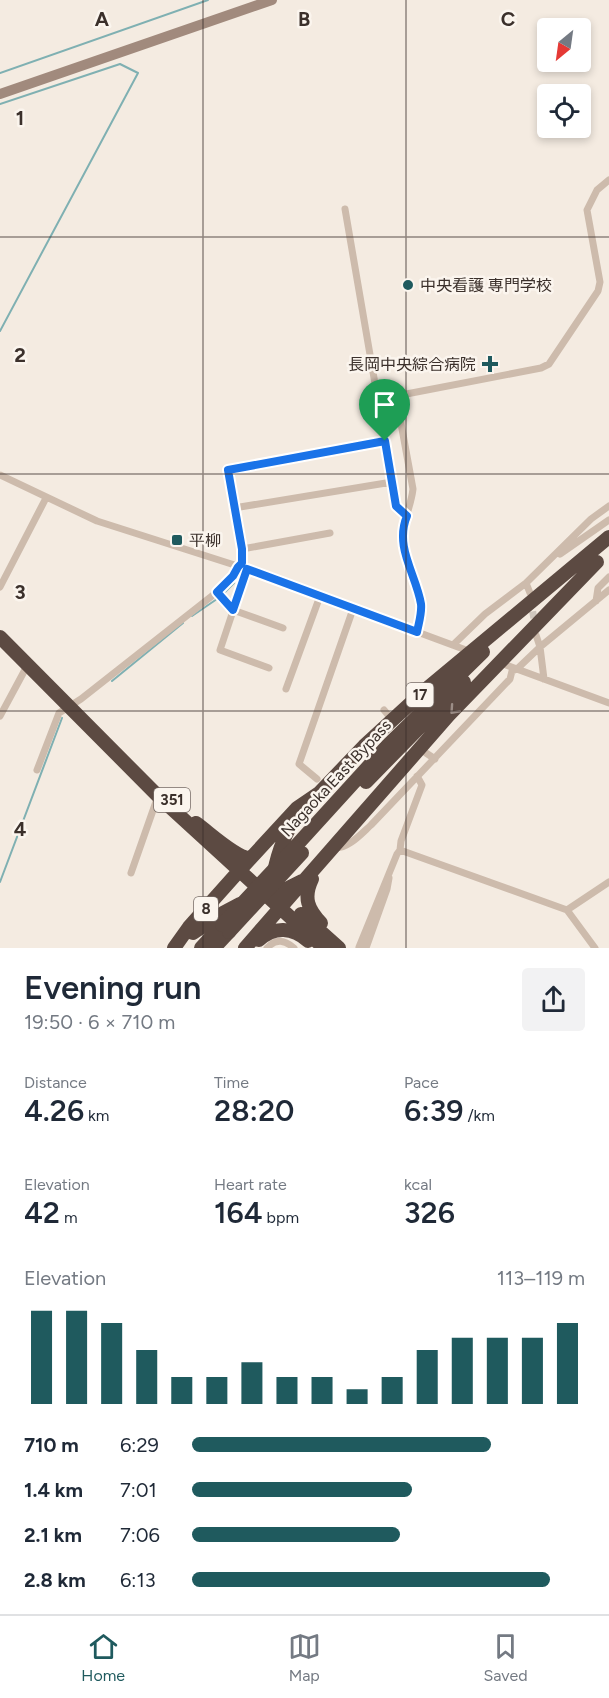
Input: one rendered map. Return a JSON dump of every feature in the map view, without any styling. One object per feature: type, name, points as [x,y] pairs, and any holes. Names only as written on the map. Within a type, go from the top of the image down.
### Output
[{"type":"highway","name":"17","points":[[244,865],[318,786],[424,691],[609,538]]},
{"type":"highway","name":"Nagaoka East Bypass","points":[[201,948],[273,896],[298,850],[324,813],[426,706],[609,538]]},
{"type":"highway","name":"Nagaoka East Bypass","points":[[298,850],[437,709],[500,649],[609,553]]},
{"type":"highway","name":"17","points":[[273,896],[306,878],[461,703],[597,562]]},
{"type":"highway","name":"351","points":[[0,637],[158,796],[244,865]]},
{"type":"highway","name":"351","points":[[99,737],[138,769],[244,865]]},
{"type":"highway","points":[[245,948],[271,919],[273,876],[278,854],[290,826],[318,786]]},
{"type":"highway","points":[[334,848],[312,879],[306,901],[312,914],[357,948]]},
{"type":"highway","points":[[244,865],[324,948]]},
{"type":"highway","name":"8","points":[[175,947],[189,927],[244,865]]},
{"type":"highway","points":[[175,947],[204,924],[235,906],[273,896]]},
{"type":"highway","points":[[273,896],[339,948]]},
{"type":"highway","name":"Nagaoka East Bypass","points":[[214,948],[225,929]]},
{"type":"highway","points":[[250,948],[263,936],[282,929],[304,937],[317,948]]},
{"type":"street","points":[[0,94],[272,0]]},
{"type":"street","points":[[417,632],[421,602],[406,560],[403,541],[403,526],[412,503],[413,489],[396,396],[541,368],[549,364],[598,291],[600,282],[587,210],[597,190],[609,180]]},
{"type":"street","points":[[345,209],[396,506],[407,516]]},
{"type":"street","points":[[37,770],[57,717],[217,592],[242,563],[242,549],[228,470],[385,441]]},
{"type":"street","points":[[0,475],[97,521],[247,569],[466,650]]},
{"type":"street","points":[[234,508],[392,482]]},
{"type":"street","points":[[0,587],[46,498]]},
{"type":"street","points":[[453,645],[485,615],[526,583],[591,519],[609,506]]},
{"type":"street","points":[[543,566],[609,520]]},
{"type":"street","points":[[242,549],[330,533]]},
{"type":"street","points":[[247,569],[220,650],[269,668]]},
{"type":"street","points":[[596,601],[598,588],[609,577]]},
{"type":"street","points":[[526,583],[530,593]]},
{"type":"street","points":[[334,848],[342,848],[371,825],[510,679],[512,671],[609,590]]},
{"type":"street","points":[[217,592],[233,610],[283,628]]},
{"type":"street","points":[[286,689],[320,596]]},
{"type":"street","points":[[318,786],[299,764],[353,609]]},
{"type":"street","points":[[536,635],[544,679]]},
{"type":"street","points":[[506,665],[609,703]]},
{"type":"street","points":[[0,716],[27,666]]},
{"type":"street","points":[[426,753],[435,759]]},
{"type":"street","points":[[357,948],[391,866],[400,850],[401,841],[422,785],[417,776]]},
{"type":"street","points":[[131,873],[158,796]]},
{"type":"street","points":[[400,850],[567,910],[595,948]]},
{"type":"street","points":[[567,910],[609,882]]},
{"type":"street","points":[[267,948],[279,941],[288,942],[294,948]]},
{"type":"waterway","points":[[0,73],[208,0]]},
{"type":"waterway","points":[[0,104],[120,64],[138,73],[0,331]]},
{"type":"waterway","points":[[225,592],[234,583]]},
{"type":"waterway","points":[[192,616],[217,599]]},
{"type":"waterway","points":[[112,681],[183,623]]},
{"type":"waterway","points":[[0,882],[62,718]]},
{"type":"tunnel","points":[[531,601],[535,626]]},
{"type":"place","name":"中央看護 専門学校","points":[[408,285]]},
{"type":"place","name":"長岡中央綜合病院","points":[[490,364]]},
{"type":"place","name":"平柳","points":[[177,540]]},
{"type":"route","points":[[385,441],[396,506],[407,516],[403,526],[406,560],[421,602],[417,632],[247,569],[233,610],[217,592],[242,563],[242,549],[228,470],[385,441]]}]
